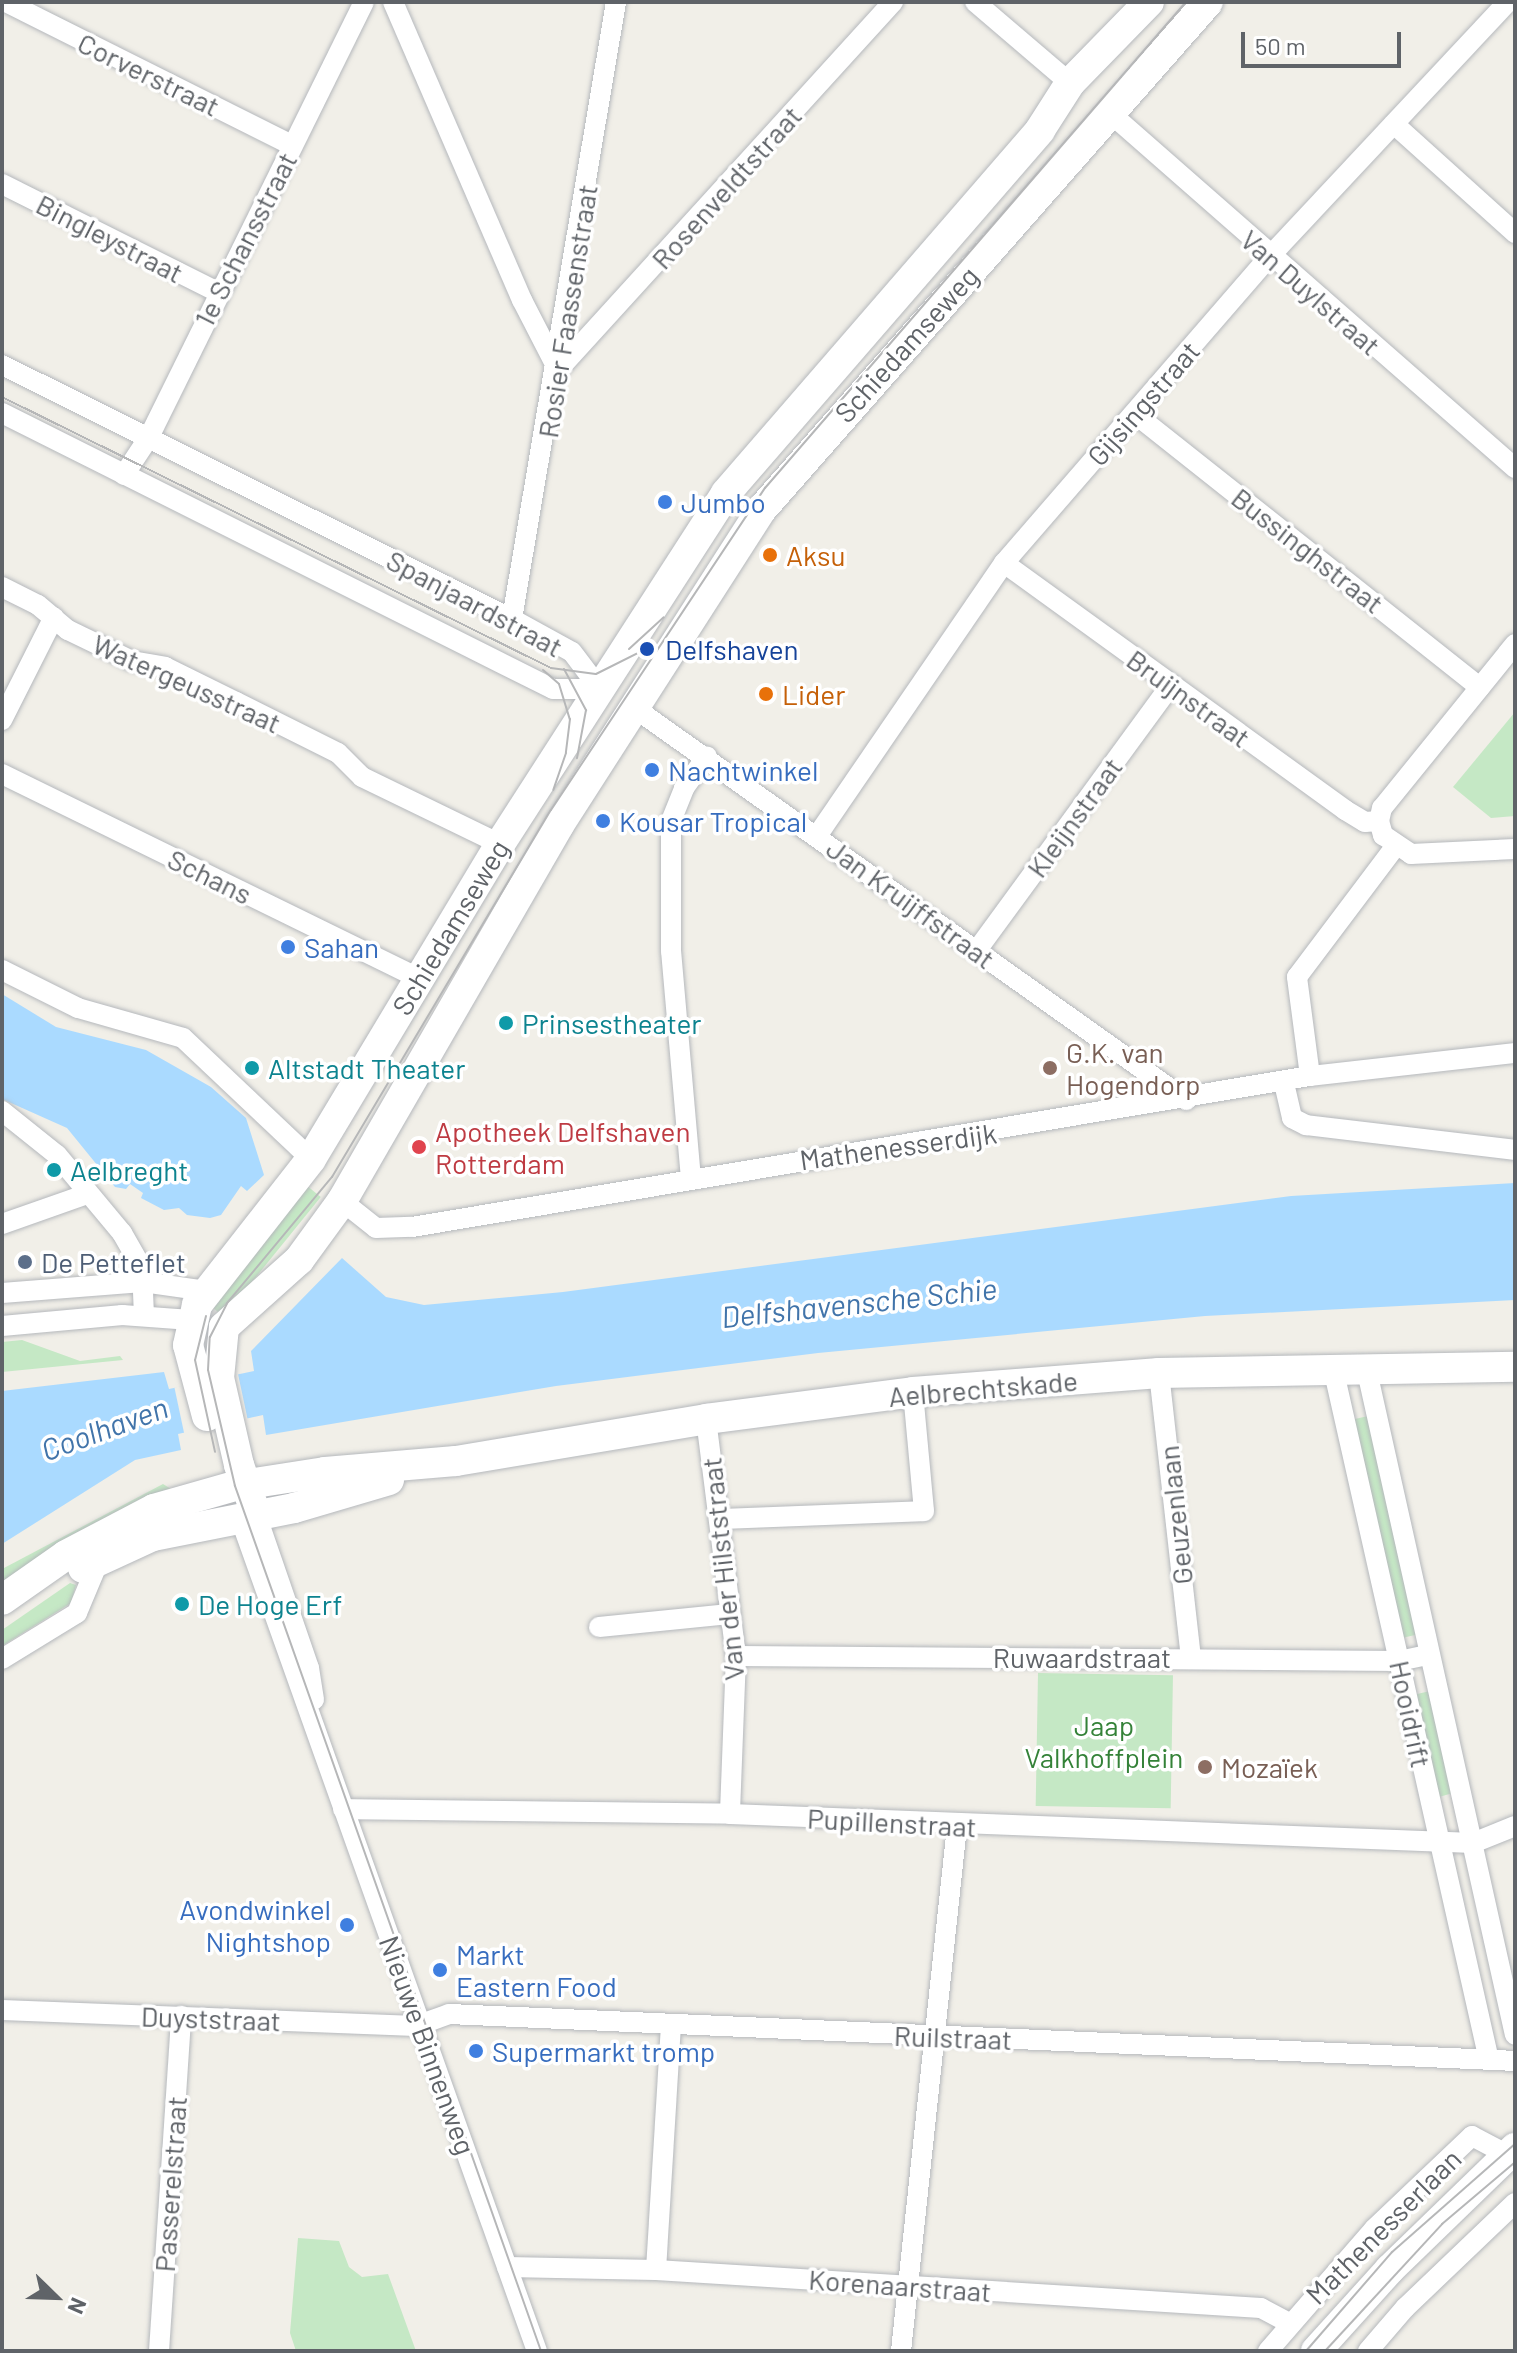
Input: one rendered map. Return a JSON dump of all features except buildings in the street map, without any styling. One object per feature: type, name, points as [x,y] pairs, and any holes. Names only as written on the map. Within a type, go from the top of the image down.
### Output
[{"type":"street","name":"Corverstraat","points":[[6,2],[292,145]]},
{"type":"street","name":"1e Schansstraat","points":[[124,475],[149,437],[364,2]]},
{"type":"street","points":[[393,2],[522,300],[558,370]]},
{"type":"street","name":"Rosier Faassenstraat","points":[[512,619],[558,370],[616,2]]},
{"type":"street","name":"Rosenveldtstraat","points":[[558,370],[893,2]]},
{"type":"street","points":[[975,2],[1070,83]]},
{"type":"street","name":"Schiedamseweg","points":[[249,1518],[220,1426],[210,1380],[188,1345],[191,1320],[206,1291],[311,1159],[500,844],[737,478],[1040,130],[1070,83],[1149,2]]},
{"type":"street","name":"Schiedamseweg","points":[[210,1380],[228,1322],[291,1268],[342,1201],[538,860],[636,709],[689,616],[762,509],[1208,2]]},
{"type":"street","name":"Gijsingstraat","points":[[817,836],[1004,563],[1270,256],[1508,2]]},
{"type":"street","name":"Van Duylstraat","points":[[1110,113],[1515,468]]},
{"type":"street","points":[[1394,124],[1515,233]]},
{"type":"street","name":"Bingleystraat","points":[[2,184],[218,292]]},
{"type":"street","name":"Spanjaardstraat","points":[[2,365],[512,619],[572,652],[600,689]]},
{"type":"street","name":"Spanjaardstraat","points":[[2,413],[553,689],[600,689]]},
{"type":"street","name":"Bussinghstraat","points":[[1135,414],[1480,687]]},
{"type":"street","name":"Bruijnstraat","points":[[1004,563],[1345,810],[1365,822],[1379,821]]},
{"type":"street","name":"Watergeusstraat","points":[[2,587],[54,617],[68,630],[132,661],[165,667],[338,753],[362,777],[500,844]]},
{"type":"street","points":[[2,720],[54,617]]},
{"type":"street","points":[[1515,644],[1382,808],[1379,821],[1395,847],[1430,855],[1515,849]]},
{"type":"street","name":"Kleijnstraat","points":[[977,950],[1171,685]]},
{"type":"street","points":[[600,689],[636,709]]},
{"type":"street","name":"Jan Kruijffstraat","points":[[636,709],[707,756],[1186,1100]]},
{"type":"street","points":[[691,1179],[671,951],[671,821],[684,788],[707,756]]},
{"type":"street","name":"Schans","points":[[2,774],[418,978]]},
{"type":"street","points":[[1310,1076],[1297,977],[1395,847]]},
{"type":"street","points":[[2,970],[78,1008],[183,1038],[311,1159]]},
{"type":"street","name":"Mathenesserdijk","points":[[311,1159],[342,1201],[366,1224],[385,1229],[1186,1100],[1310,1076],[1515,1053]]},
{"type":"street","points":[[1284,1083],[1292,1118],[1306,1125],[1515,1150]]},
{"type":"street","points":[[2,1111],[57,1155],[135,1252],[143,1282],[144,1316]]},
{"type":"street","points":[[2,1224],[87,1194]]},
{"type":"street","points":[[2,1293],[143,1282],[206,1291]]},
{"type":"street","points":[[2,1326],[144,1316],[228,1322]]},
{"type":"street","name":"Aelbrechtskade","points":[[2,1600],[66,1555],[127,1521],[237,1486],[456,1461],[706,1419],[913,1392],[1159,1373],[1366,1367],[1515,1367]]},
{"type":"street","name":"Hooidrift","points":[[1366,1367],[1515,2035]]},
{"type":"street","name":"Hooidrift","points":[[1333,1368],[1489,2060]]},
{"type":"street","name":"Geuzenlaan","points":[[1159,1373],[1191,1658]]},
{"type":"street","points":[[719,1519],[924,1511],[913,1392]]},
{"type":"street","name":"Van der Hilststraat","points":[[706,1419],[736,1656],[730,1814]]},
{"type":"street","name":"Aelbrechtskade","points":[[2,1621],[101,1557],[153,1536],[249,1518],[456,1461]]},
{"type":"street","name":"Nieuwe Binnenweg","points":[[249,1518],[309,1668],[319,1740],[537,2351]]},
{"type":"street","points":[[2,1659],[77,1613],[101,1557]]},
{"type":"street","points":[[599,1627],[729,1614]]},
{"type":"street","name":"Ruwaardstraat","points":[[736,1656],[1399,1661],[1428,1655]]},
{"type":"street","name":"Pupillenstraat","points":[[343,1809],[730,1814],[957,1826],[1473,1843]]},
{"type":"street","points":[[901,2351],[957,1826]]},
{"type":"street","points":[[1473,1843],[1515,1826]]},
{"type":"street","name":"Duyststraat","points":[[2,2010],[420,2024]]},
{"type":"street","name":"Ruilstraat","points":[[420,2024],[449,2014],[1515,2061]]},
{"type":"street","name":"Passerelstraat","points":[[159,2351],[181,2016]]},
{"type":"street","points":[[656,2270],[671,2025]]},
{"type":"street","name":"Mathenesserlaan","points":[[1268,2351],[1289,2323],[1374,2229],[1472,2136],[1513,2153],[1390,2269],[1316,2351]]},
{"type":"street","points":[[1368,2351],[1405,2308],[1515,2203]]},
{"type":"street","name":"Korenaarstraat","points":[[507,2267],[656,2270],[1261,2308],[1289,2323]]},
{"type":"green space","points":[[1515,712],[1515,816],[1491,818],[1453,787]]},
{"type":"green space","points":[[306,1185],[321,1197],[224,1317],[209,1305]]},
{"type":"green space","points":[[22,1340],[80,1361],[120,1356],[123,1360],[2,1372],[2,1342]]},
{"type":"green space","points":[[1368,1416],[1418,1634],[1400,1639],[1349,1420]]},
{"type":"green space","points":[[163,1484],[171,1489],[2,1589],[4,1568]]},
{"type":"green space","points":[[70,1583],[76,1585],[71,1603],[2,1646],[2,1630]]},
{"type":"green space","name":"Jaap Valkhoffplein","points":[[1038,1673],[1173,1675],[1171,1808],[1036,1806]]},
{"type":"green space","points":[[1430,1691],[1453,1793],[1439,1797],[1413,1695]]},
{"type":"green space","points":[[298,2238],[339,2241],[349,2267],[362,2277],[388,2274],[416,2351],[296,2351],[290,2333]]},
{"type":"water","points":[[2,994],[56,1027],[146,1050],[211,1087],[246,1118],[264,1175],[247,1191],[241,1186],[221,1215],[210,1218],[187,1215],[179,1208],[164,1210],[141,1198],[143,1193],[130,1184],[126,1189],[115,1187],[67,1128],[2,1099]]},
{"type":"water","points":[[1515,1183],[1515,1300],[1205,1316],[818,1353],[556,1386],[266,1435],[263,1415],[178,1434],[181,1450],[135,1460],[2,1544],[2,1391],[164,1372],[169,1389],[254,1371],[251,1351],[342,1258],[386,1297],[424,1305],[563,1292],[1291,1196]]},
{"type":"pier","points":[[238,1374],[248,1420],[184,1433],[174,1388]]},
{"type":"tram line","points":[[541,2351],[235,1486],[208,1370],[210,1337],[227,1303],[332,1177],[551,810],[765,488],[1186,2]]},
{"type":"tram line","points":[[2,397],[551,668],[596,674],[650,647]]},
{"type":"tram line","points":[[629,649],[664,617]]},
{"type":"tram line","points":[[564,669],[586,710],[577,758]]},
{"type":"tram line","points":[[543,670],[559,684],[570,719],[566,753],[553,790]]},
{"type":"tram line","points":[[206,1316],[195,1360],[215,1452]]},
{"type":"tram line","points":[[1306,2351],[1392,2252],[1515,2144]]},
{"type":"tram line","points":[[1325,2351],[1442,2224],[1515,2162]]},
{"type":"place","name":"Jumbo","points":[[665,502]]},
{"type":"place","name":"Aksu","points":[[770,555]]},
{"type":"place","name":"Delfshaven","points":[[647,649]]},
{"type":"place","name":"Lider","points":[[766,694]]},
{"type":"place","name":"Nachtwinkel","points":[[652,770]]},
{"type":"place","name":"Kousar Tropical","points":[[603,821]]},
{"type":"place","name":"Sahan","points":[[288,947]]},
{"type":"place","name":"Prinsestheater","points":[[506,1023]]},
{"type":"place","name":"Altstadt Theater","points":[[252,1068]]},
{"type":"place","name":"G.K. van Hogendorp","points":[[1050,1068]]},
{"type":"place","name":"Apotheek Delfshaven Rotterdam","points":[[419,1147]]},
{"type":"place","name":"Aelbreght","points":[[54,1170]]},
{"type":"place","name":"De Petteflet","points":[[25,1262]]},
{"type":"place","name":"De Hoge Erf","points":[[182,1604]]},
{"type":"place","name":"Mozaïek","points":[[1205,1767]]},
{"type":"place","name":"Avondwinkel Nightshop","points":[[347,1925]]},
{"type":"place","name":"Markt Eastern Food","points":[[440,1970]]},
{"type":"place","name":"Supermarkt tromp","points":[[476,2051]]},
{"type":"water label","name":"Delfshavensche Schie","points":[[859,1302]]},
{"type":"water label","name":"Coolhaven","points":[[104,1428]]}]
